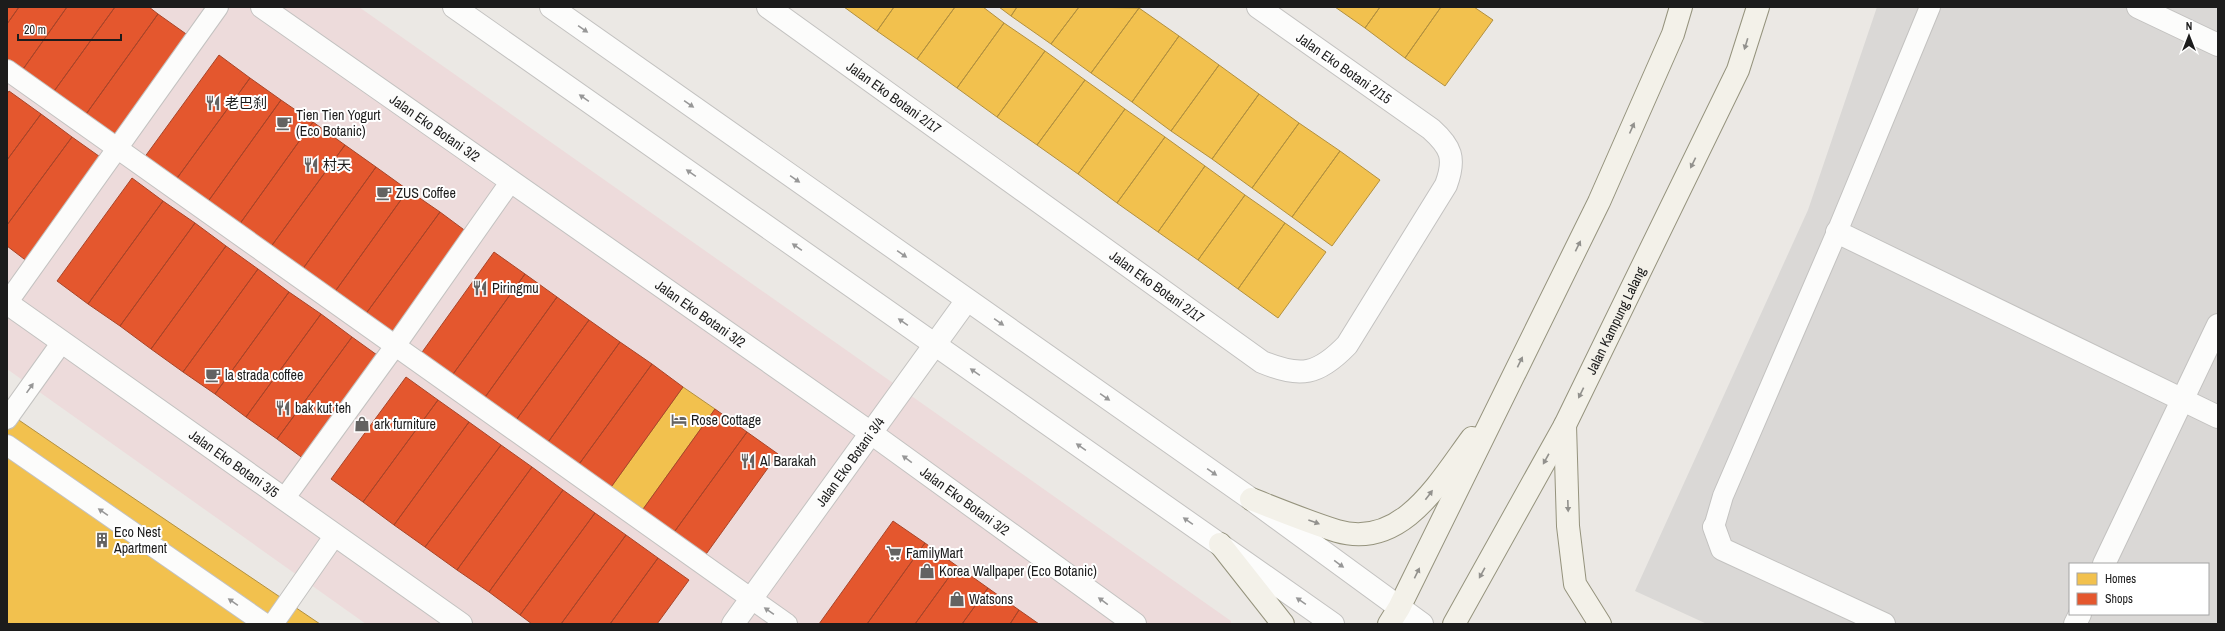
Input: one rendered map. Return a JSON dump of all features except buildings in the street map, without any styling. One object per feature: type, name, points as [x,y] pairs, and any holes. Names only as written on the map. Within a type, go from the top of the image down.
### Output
[{"type":"main road","points":[[1394,616],[1599,202],[1673,34],[1681,7]]},
{"type":"main road","name":"Jalan Kampung Lalang","points":[[1454,624],[1565,425],[1738,70],[1758,7]]},
{"type":"main road","points":[[1251,499],[1338,531],[1368,534],[1403,521],[1423,503],[1503,397]]},
{"type":"main road","points":[[1565,425],[1568,526],[1575,584],[1600,624]]},
{"type":"main road","points":[[1220,544],[1283,624]]},
{"type":"street","name":"Jalan Eko Botani 3/2","points":[[262,7],[871,433],[1135,624]]},
{"type":"street","points":[[454,7],[1333,624]]},
{"type":"street","points":[[551,7],[1251,499],[1394,616],[1422,624]]},
{"type":"street","name":"Jalan Eko Botani 2/17","points":[[768,7],[1262,362],[1284,371],[1308,372],[1330,362],[1347,345],[1446,185],[1451,171],[1451,157],[1446,143],[1430,128]]},
{"type":"street","name":"Jalan Eko Botani 2/15","points":[[1258,7],[1430,128]]},
{"type":"street","points":[[2138,7],[2218,45]]},
{"type":"street","points":[[1837,232],[2218,417]]},
{"type":"street","name":"Jalan Eko Botani 3/4","points":[[733,624],[967,300]]},
{"type":"street","name":"Jalan Eko Botani 3/5","points":[[7,303],[461,624]]},
{"type":"street","points":[[2104,563],[2218,325]]},
{"type":"street","points":[[1714,527],[1722,549],[1884,624]]},
{"type":"street","points":[[2075,624],[2080,615]]},
{"type":"lane","points":[[7,303],[218,7]]},
{"type":"lane","points":[[1714,527],[1723,496],[1837,232],[1930,7]]},
{"type":"lane","points":[[7,70],[787,624]]},
{"type":"lane","points":[[284,499],[395,346],[511,181]]},
{"type":"lane","points":[[7,420],[62,342]]},
{"type":"lane","points":[[7,445],[265,624]]},
{"type":"lane","points":[[273,624],[335,535]]},
{"type":"shaded area","points":[[7,7],[359,7],[1231,621],[1231,624],[366,624],[7,369]]},
{"type":"shaded area","points":[[1877,7],[2218,7],[2218,624],[1707,624],[1635,591],[1808,210]]},
{"type":"place","name":"老巴刹","points":[[213,103]]},
{"type":"place","name":"Tien Tien Yogurt (Eco Botanic)","points":[[284,123]]},
{"type":"place","name":"村天","points":[[311,165]]},
{"type":"place","name":"ZUS Coffee","points":[[384,193]]},
{"type":"place","name":"Piringmu","points":[[480,288]]},
{"type":"place","name":"la strada coffee","points":[[213,375]]},
{"type":"place","name":"bak kut teh","points":[[283,408]]},
{"type":"place","name":"Rose Cottage","points":[[679,420]]},
{"type":"place","name":"ark furniture","points":[[362,424]]},
{"type":"place","name":"Al Barakah","points":[[748,461]]},
{"type":"place","name":"Eco Nest Apartment","points":[[102,540]]},
{"type":"place","name":"FamilyMart","points":[[894,553]]},
{"type":"place","name":"Korea Wallpaper (Eco Botanic)","points":[[927,571]]},
{"type":"place","name":"Watsons","points":[[957,599]]}]
